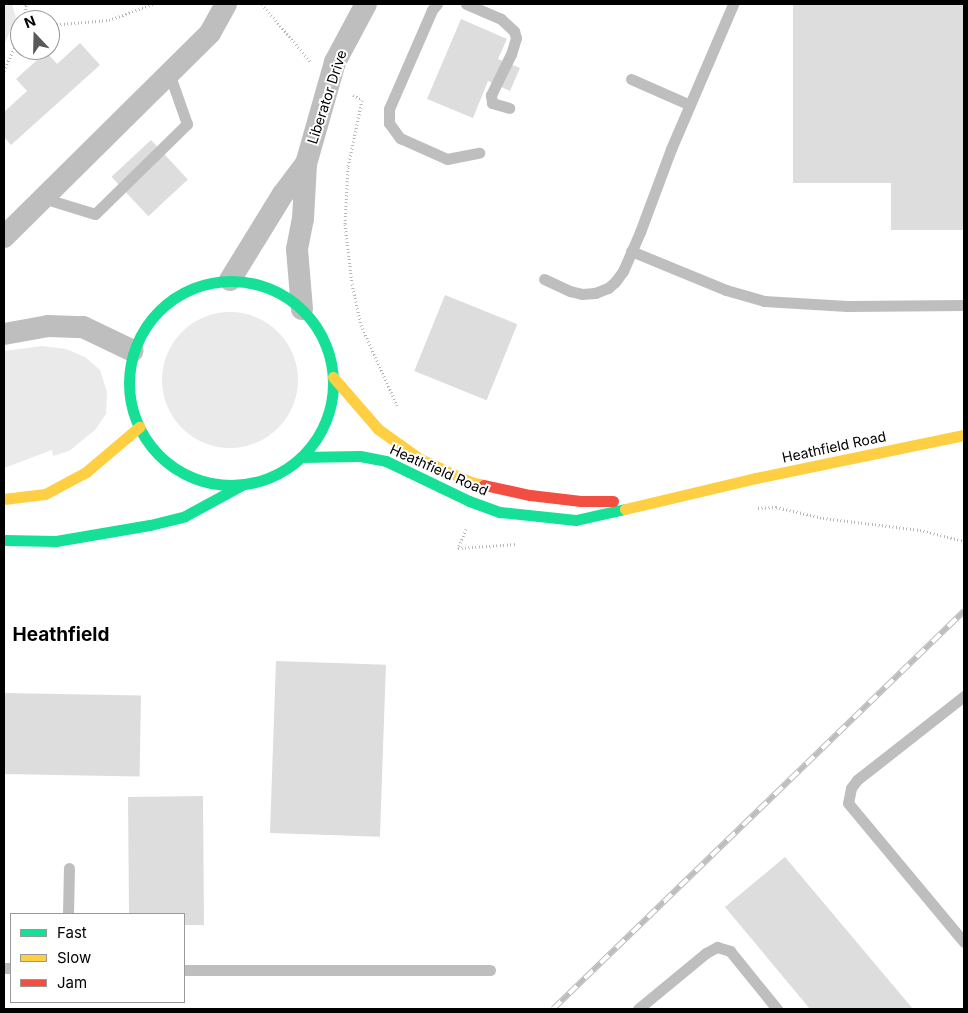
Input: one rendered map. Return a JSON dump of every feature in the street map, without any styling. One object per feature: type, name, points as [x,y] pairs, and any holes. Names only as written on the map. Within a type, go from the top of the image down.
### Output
[{"type":"main road","points":[[230,280],[258,284],[283,294],[302,309],[318,328],[329,353],[333,377],[331,404],[320,434],[301,457],[268,478],[244,484],[216,484],[192,478],[169,465],[147,441],[132,411],[128,379],[133,351],[145,327],[155,314],[175,297],[204,284],[230,280]]},
{"type":"main road","name":"Heathfield Road","points":[[333,377],[378,429],[420,459],[471,482],[530,495],[581,501],[652,503]]},
{"type":"main road","points":[[4,499],[45,494],[86,472],[140,427]]},
{"type":"main road","name":"Heathfield Road","points":[[301,457],[360,456],[386,461],[410,470],[475,504],[500,512],[576,520],[756,478],[964,436]]},
{"type":"main road","points":[[4,540],[56,541],[150,525],[186,516],[244,484]]},
{"type":"street","points":[[4,237],[210,33],[226,4]]},
{"type":"street","name":"Liberator Drive","points":[[302,309],[297,249],[303,219],[306,164],[335,62],[366,4]]},
{"type":"street","name":"Liberator Drive","points":[[230,280],[283,194],[306,164]]},
{"type":"street","points":[[4,334],[48,326],[83,327],[133,351]]},
{"type":"lane","points":[[437,4],[432,10],[389,109],[389,123],[400,138],[447,159],[478,153]]},
{"type":"lane","points":[[466,4],[501,19],[514,31],[516,38],[511,54],[491,95],[492,103],[508,108]]},
{"type":"lane","points":[[544,279],[570,291],[595,293],[608,288],[615,282],[631,251],[733,4]]},
{"type":"lane","points":[[43,198],[94,214],[186,124],[169,74]]},
{"type":"lane","points":[[631,79],[690,105]]},
{"type":"lane","points":[[631,251],[726,290],[764,301],[847,306],[964,305]]},
{"type":"lane","points":[[964,696],[857,780],[851,788],[848,803],[964,942]]},
{"type":"lane","points":[[68,913],[69,868]]},
{"type":"lane","points":[[638,1009],[706,953],[717,947],[730,951],[777,1009]]},
{"type":"lane","points":[[185,970],[490,970]]},
{"type":"path","points":[[60,24],[109,20],[153,4]]},
{"type":"path","points":[[262,4],[329,83],[362,100],[348,167],[344,224],[352,284],[361,325],[397,406],[404,412]]},
{"type":"path","points":[[4,71],[10,58]]},
{"type":"path","points":[[475,504],[458,548],[526,543]]},
{"type":"path","points":[[751,508],[776,507],[823,518],[920,530],[964,541]]},
{"type":"shaded area","points":[[4,4],[12,4],[14,10],[10,10],[10,32],[4,45]]},
{"type":"shaded area","points":[[230,312],[256,317],[268,323],[278,332],[287,342],[293,354],[298,380],[293,406],[287,418],[278,428],[268,437],[256,443],[230,448],[204,443],[192,437],[182,428],[173,418],[167,406],[162,380],[167,354],[173,342],[182,332],[192,323],[204,317]]},
{"type":"shaded area","points":[[42,346],[66,349],[85,357],[100,370],[107,392],[106,414],[95,430],[69,451],[53,456],[52,450],[4,468],[4,351]]},
{"type":"building","points":[[793,4],[964,4],[964,230],[891,230],[891,183],[793,183]]},
{"type":"building","points":[[461,19],[507,39],[498,59],[520,68],[510,91],[488,81],[473,118],[427,99]]},
{"type":"building","points":[[80,43],[100,65],[11,145],[4,137],[4,112],[27,91],[16,79],[37,60],[53,60],[57,64]]},
{"type":"building","points":[[151,140],[188,179],[148,216],[112,177]]},
{"type":"building","points":[[445,295],[517,324],[487,400],[414,371]]},
{"type":"building","points":[[276,661],[386,665],[380,837],[270,833]]},
{"type":"building","points":[[4,693],[141,695],[140,776],[4,774]]},
{"type":"building","points":[[203,796],[204,925],[185,925],[185,913],[129,913],[128,797]]},
{"type":"building","points":[[785,857],[913,1009],[810,1009],[725,907]]},
{"type":"railway","points":[[553,1009],[964,611]]},
{"type":"traffic: fast","points":[[231,281],[261,285],[279,293],[296,304],[310,318],[321,335],[329,353],[333,383],[329,413],[321,431],[310,448],[296,462],[279,473],[261,481],[231,485],[201,481],[183,473],[166,462],[152,448],[141,431],[133,413],[129,383],[133,353],[141,335],[152,318],[166,304],[183,293],[201,285],[231,281]]},
{"type":"traffic: fast","points":[[301,457],[360,456],[386,461],[469,501],[500,512],[576,520],[625,509]]},
{"type":"traffic: fast","points":[[4,540],[56,541],[150,525],[185,516],[244,484]]},
{"type":"traffic: slow","points":[[333,377],[378,429],[420,459],[471,482],[484,485]]},
{"type":"traffic: slow","points":[[4,499],[45,494],[86,472],[139,427]]},
{"type":"traffic: slow","points":[[625,509],[756,478],[964,435]]},
{"type":"traffic: jam","points":[[484,485],[530,495],[581,501],[613,501]]},
{"type":"district","name":"Heathfield","points":[[61,635]]}]
